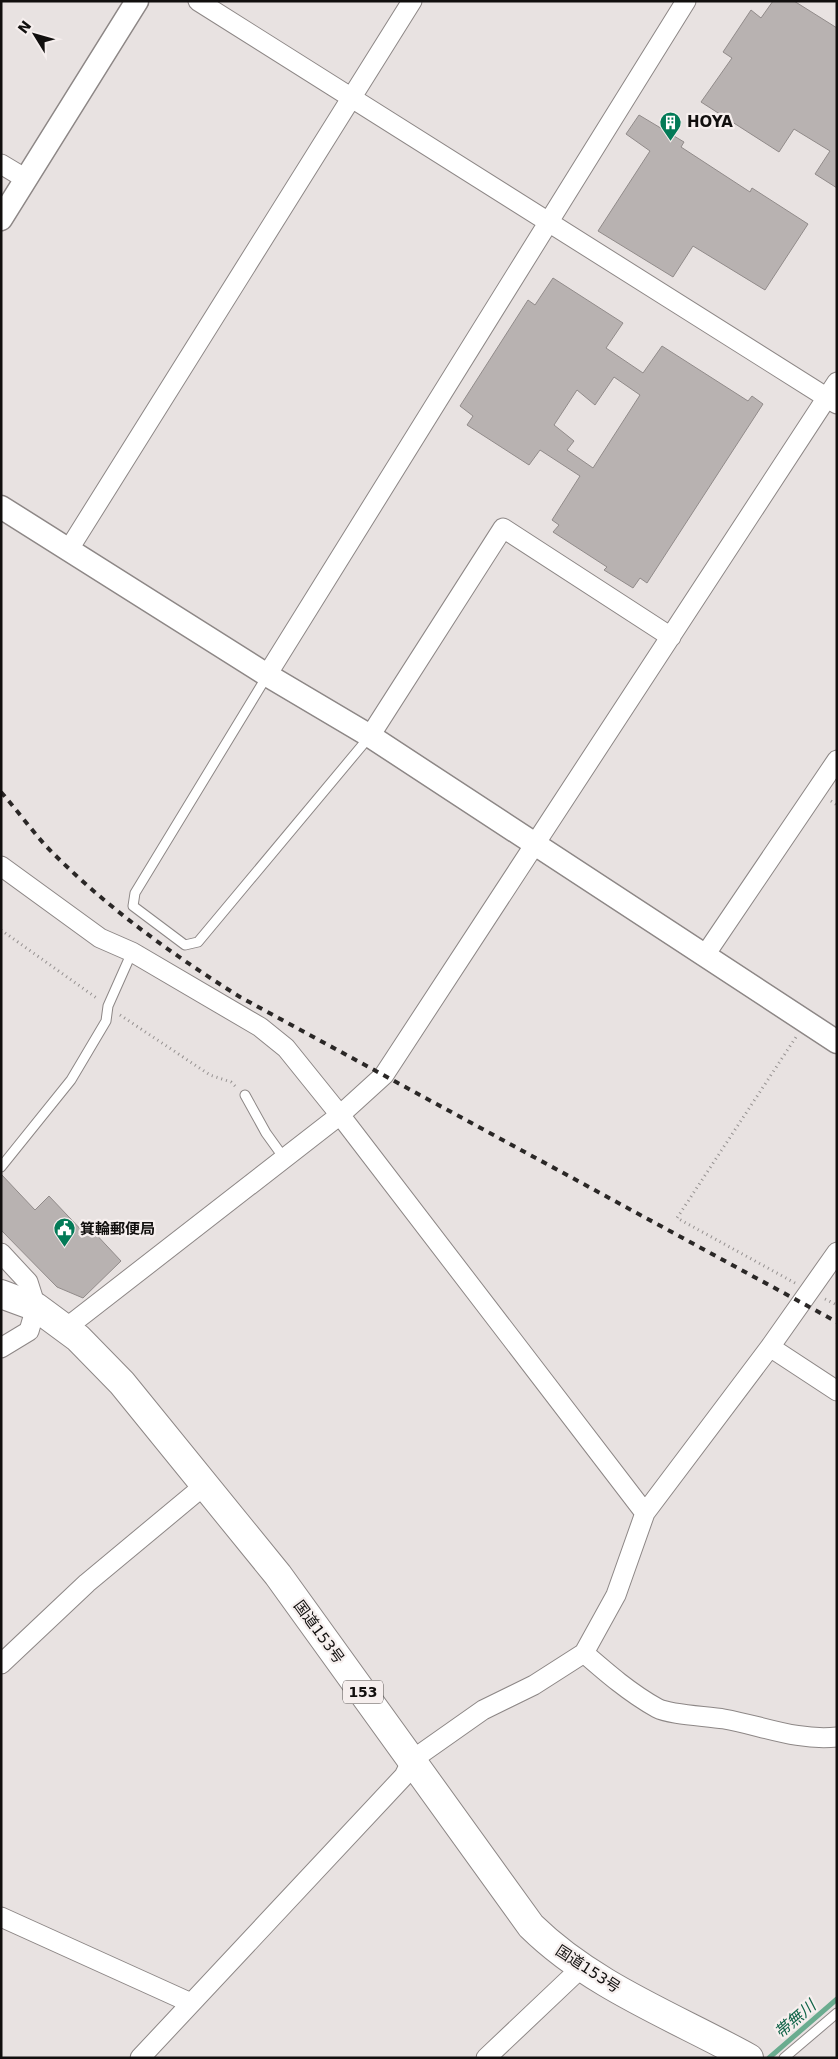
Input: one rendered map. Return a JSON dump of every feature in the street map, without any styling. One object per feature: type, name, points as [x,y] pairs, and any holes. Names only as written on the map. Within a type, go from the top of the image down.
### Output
[{"type":"highway","name":"国道153号","points":[[1,1294],[36,1307],[66,1328],[99,1358],[122,1383],[206,1484],[278,1575],[531,1926],[549,1944],[581,1968],[745,2057]]},
{"type":"street","points":[[1,220],[137,1]]},
{"type":"street","points":[[198,1],[353,97],[549,224],[832,401]]},
{"type":"street","points":[[69,549],[412,1]]},
{"type":"street","points":[[267,675],[686,1]]},
{"type":"street","points":[[1,164],[26,179]]},
{"type":"street","points":[[66,1328],[340,1115],[384,1075],[671,637],[832,401],[837,382]]},
{"type":"street","points":[[1,507],[267,675],[370,736],[837,1042]]},
{"type":"street","points":[[370,736],[503,528],[671,637]]},
{"type":"street","points":[[705,955],[837,760]]},
{"type":"street","points":[[1,866],[100,938],[132,952],[260,1027],[286,1048],[340,1115],[645,1513]]},
{"type":"street","points":[[148,2055],[190,2003],[404,1776],[412,1760],[483,1710],[534,1685],[584,1653],[616,1595],[645,1513],[770,1347],[837,1252]]},
{"type":"street","points":[[1,1253],[28,1282],[36,1307],[29,1331],[1,1348]]},
{"type":"street","points":[[770,1347],[837,1391]]},
{"type":"street","points":[[1,1664],[87,1582],[206,1484]]},
{"type":"street","points":[[584,1653],[623,1686],[659,1709],[725,1719],[808,1738],[837,1737]]},
{"type":"street","points":[[1,1917],[190,2003]]},
{"type":"street","points":[[486,2058],[581,1968]]},
{"type":"lane","points":[[267,675],[135,894],[133,906],[185,945],[198,942],[370,736]]},
{"type":"lane","points":[[1,1167],[71,1080],[106,1021],[108,1006],[132,952]]},
{"type":"lane","points":[[245,1095],[266,1133],[284,1158]]},
{"type":"lane","points":[[784,2058],[837,2013]]},
{"type":"path","points":[[1,930],[210,1075],[231,1082],[245,1095]]},
{"type":"path","points":[[806,1022],[677,1218],[837,1305]]},
{"type":"building","points":[[773,1],[794,1],[837,28],[837,188],[815,174],[830,151],[794,129],[779,152],[701,102],[732,58],[723,52],[751,10],[761,18]]},
{"type":"building","points":[[639,115],[684,142],[681,147],[750,192],[752,188],[808,224],[765,290],[693,246],[673,277],[598,231],[650,151],[626,134]]},
{"type":"building","points":[[553,278],[623,323],[606,348],[643,373],[662,346],[748,401],[752,396],[763,404],[647,583],[640,578],[633,588],[604,570],[607,567],[553,532],[559,525],[552,520],[580,476],[540,450],[529,465],[467,425],[473,416],[460,406],[528,300],[535,305]],"holes":[[[614,377],[640,395],[593,468],[567,450],[574,441],[554,425],[577,390],[595,405]]]},
{"type":"building","name":"箕輪郵便局","points":[[1,1174],[35,1210],[49,1196],[86,1235],[92,1230],[121,1261],[83,1298],[57,1287],[1,1230]]},
{"type":"waterway","name":"帯無川","points":[[769,2058],[837,1999]]},
{"type":"railway","points":[[1,792],[45,845],[90,888],[138,927],[240,997],[837,1322]]},
{"type":"place","name":"HOYA","points":[[671,141]]},
{"type":"place","name":"箕輪郵便局","points":[[64,1248]]}]
